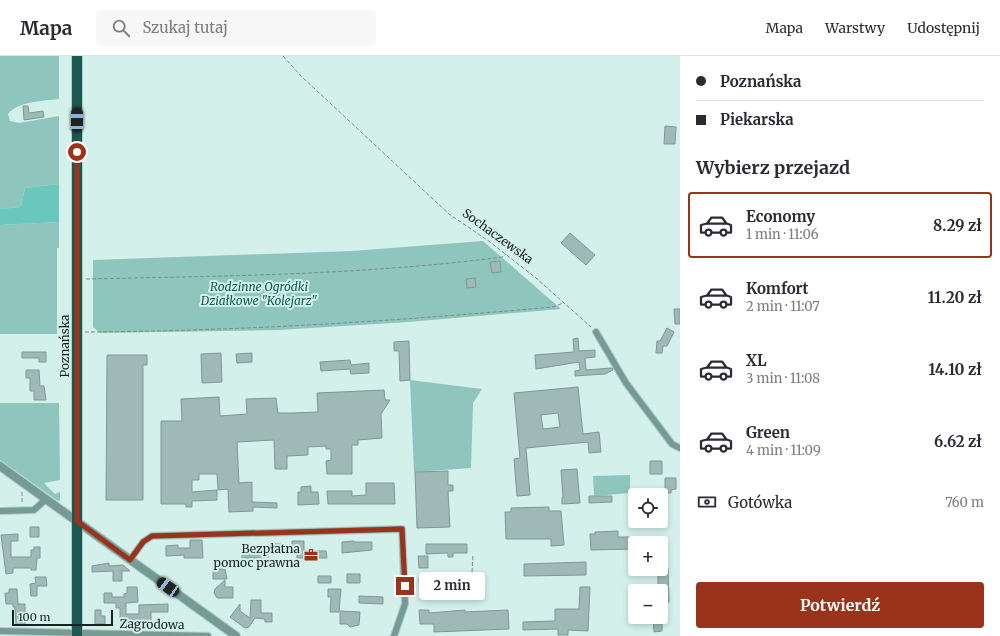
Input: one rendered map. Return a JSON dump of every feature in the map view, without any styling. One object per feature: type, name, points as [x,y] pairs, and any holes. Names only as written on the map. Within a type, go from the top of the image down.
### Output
[{"type":"main road","name":"Poznańska","points":[[77,56],[77,634]]},
{"type":"street","points":[[596,332],[626,383],[672,444],[680,448]]},
{"type":"street","points":[[0,466],[231,635]]},
{"type":"street","points":[[0,511],[34,510],[46,499]]},
{"type":"street","points":[[130,560],[143,542],[152,536],[402,529],[404,604],[394,636]]},
{"type":"street","name":"Zagrodowa","points":[[0,631],[208,636]]},
{"type":"path","name":"Sochaczewska","points":[[283,56],[301,76],[449,214],[506,254],[536,278],[596,332]]},
{"type":"path","points":[[84,279],[364,270],[442,265],[502,257],[506,254]]},
{"type":"path","points":[[84,332],[222,330],[377,322],[553,307],[563,303]]},
{"type":"path","points":[[20,487],[22,510]]},
{"type":"path","points":[[472,572],[473,554]]},
{"type":"green space","points":[[0,56],[59,56],[59,99],[39,101],[18,106],[8,114],[10,121],[19,123],[59,116],[59,184],[25,188],[21,207],[0,209]]},
{"type":"green space","points":[[59,184],[59,222],[0,225],[0,209],[21,207],[25,188]]},
{"type":"green space","points":[[59,222],[59,248],[57,248],[57,334],[0,334],[0,225]]},
{"type":"green space","name":"Rodzinne Ogródki Działkowe \"Kolejarz\"","points":[[483,241],[561,309],[408,322],[279,330],[100,333],[93,327],[93,260],[352,251]]},
{"type":"green space","points":[[410,380],[482,389],[473,403],[471,468],[414,472]]},
{"type":"green space","points":[[0,403],[59,403],[60,480],[44,483],[55,494],[60,492],[60,500],[58,501],[0,460]]},
{"type":"green space","points":[[630,475],[630,488],[628,488],[628,493],[594,496],[593,476]]},
{"type":"building","points":[[23,106],[28,106],[29,113],[43,111],[44,117],[24,120]]},
{"type":"building","points":[[665,126],[676,127],[675,144],[664,144]]},
{"type":"building","points":[[570,233],[595,255],[586,265],[561,243]]},
{"type":"building","points":[[500,261],[501,272],[492,273],[490,262]]},
{"type":"building","points":[[475,278],[476,287],[467,288],[466,279]]},
{"type":"building","points":[[674,309],[680,309],[680,324],[675,324]]},
{"type":"building","points":[[667,328],[674,332],[667,346],[663,346],[662,353],[656,353],[657,341],[660,341]]},
{"type":"building","points":[[578,338],[579,351],[595,350],[595,357],[585,358],[586,370],[612,368],[613,370],[605,374],[575,376],[575,371],[580,370],[579,362],[536,369],[535,355],[574,352],[573,339]]},
{"type":"building","points":[[409,341],[410,380],[400,381],[399,351],[394,351],[394,342]]},
{"type":"building","points":[[22,352],[46,352],[46,362],[39,362],[39,358],[22,358]]},
{"type":"building","points":[[221,353],[222,382],[202,383],[201,354]]},
{"type":"building","points":[[252,353],[252,362],[237,363],[236,354]]},
{"type":"building","points":[[107,355],[147,355],[147,365],[143,365],[143,500],[106,500]]},
{"type":"building","points":[[350,360],[351,365],[369,363],[369,373],[351,374],[350,369],[321,371],[320,362]]},
{"type":"building","points":[[26,370],[39,370],[40,386],[44,386],[46,400],[34,400],[34,391],[30,391],[30,378],[26,378]]},
{"type":"building","points":[[578,387],[583,434],[599,432],[601,452],[589,453],[588,442],[526,448],[530,495],[517,496],[514,459],[520,458],[514,393]],"holes":[[[558,413],[560,427],[543,429],[541,415]]]},
{"type":"building","points":[[384,390],[385,400],[390,400],[381,414],[382,438],[358,440],[358,445],[352,445],[352,474],[327,474],[326,461],[331,460],[331,449],[326,449],[326,446],[308,447],[308,455],[287,456],[287,469],[275,469],[274,440],[237,442],[239,483],[252,482],[252,502],[277,503],[277,508],[253,507],[253,511],[229,512],[228,489],[218,490],[217,474],[199,474],[199,480],[192,480],[192,492],[217,490],[217,500],[192,501],[192,507],[186,507],[186,504],[161,504],[161,421],[182,421],[181,399],[219,397],[220,416],[247,414],[246,399],[276,398],[278,413],[318,412],[317,393]]},
{"type":"building","points":[[650,461],[662,461],[662,474],[650,474]]},
{"type":"building","points":[[577,469],[580,503],[562,504],[563,497],[561,470]]},
{"type":"building","points":[[448,471],[448,485],[453,485],[453,491],[448,491],[450,527],[417,528],[415,472]]},
{"type":"building","points":[[665,478],[676,478],[676,489],[671,490],[671,493],[668,493],[668,488],[665,488]]},
{"type":"building","points":[[366,483],[394,483],[395,504],[328,504],[327,491],[352,491],[352,496],[366,495]]},
{"type":"building","points":[[311,486],[311,492],[318,492],[319,504],[298,505],[298,492],[301,492],[301,487]]},
{"type":"building","points":[[589,496],[612,496],[612,502],[589,503]]},
{"type":"building","points":[[549,507],[549,511],[561,511],[564,545],[551,546],[551,539],[506,539],[505,512],[511,512],[511,508]]},
{"type":"building","points":[[30,527],[39,527],[39,537],[30,537]]},
{"type":"building","points":[[618,531],[618,537],[628,537],[628,549],[591,550],[590,534],[595,534],[595,532]]},
{"type":"building","points":[[18,534],[18,541],[11,541],[11,557],[31,557],[31,550],[34,550],[34,547],[40,547],[40,558],[37,558],[36,570],[31,570],[31,568],[13,568],[13,573],[6,574],[1,535]]},
{"type":"building","points":[[190,540],[202,540],[203,558],[184,558],[184,555],[166,556],[166,546],[178,545],[178,548],[190,548]]},
{"type":"building","points":[[292,541],[304,541],[304,551],[326,551],[327,558],[297,558],[297,551],[292,551]]},
{"type":"building","points":[[342,542],[372,542],[372,550],[342,553]]},
{"type":"building","points":[[271,544],[281,544],[281,553],[271,553]]},
{"type":"building","points":[[426,544],[467,544],[467,553],[453,553],[453,557],[448,557],[448,553],[426,554]]},
{"type":"building","points":[[262,549],[268,549],[268,558],[242,558],[242,552],[262,551]]},
{"type":"building","points":[[418,556],[428,556],[428,568],[419,568]]},
{"type":"building","points":[[586,562],[586,575],[524,576],[524,564]]},
{"type":"building","points":[[109,563],[109,566],[123,565],[130,571],[122,571],[122,581],[113,581],[113,571],[92,572],[92,566]]},
{"type":"building","points":[[668,568],[669,602],[668,584],[658,584],[658,576],[668,576]]},
{"type":"building","points":[[213,569],[225,569],[227,579],[213,579]]},
{"type":"building","points":[[347,574],[360,574],[360,583],[347,583]]},
{"type":"building","points":[[318,576],[331,576],[331,583],[318,583]]},
{"type":"building","points":[[475,576],[476,596],[420,599],[419,578]]},
{"type":"building","points":[[35,577],[46,577],[47,586],[37,586],[37,596],[31,596],[30,584],[36,583]]},
{"type":"building","points":[[225,580],[225,587],[233,587],[233,598],[217,598],[214,593],[215,589]]},
{"type":"building","points":[[127,587],[137,587],[138,602],[126,603],[126,614],[139,614],[139,605],[168,604],[168,612],[151,612],[151,624],[120,623],[120,608],[116,608],[116,603],[104,603],[104,593],[112,593],[112,597],[124,597],[124,594],[127,593]]},
{"type":"building","points":[[580,587],[590,587],[588,631],[568,630],[568,635],[558,635],[558,629],[523,630],[523,622],[555,621],[555,609],[579,609]]},
{"type":"building","points":[[9,589],[17,589],[18,604],[25,604],[25,625],[16,625],[15,607],[13,607],[13,604],[6,604],[5,593],[9,593]]},
{"type":"building","points":[[328,589],[341,589],[339,612],[330,612],[331,597],[328,597]]},
{"type":"building","points":[[359,596],[383,597],[383,604],[359,603]]},
{"type":"building","points":[[251,600],[261,600],[261,613],[272,613],[272,622],[265,622],[265,619],[255,618],[249,627],[245,628],[230,617],[240,604],[240,611],[250,618]]},
{"type":"building","points":[[95,610],[101,610],[101,616],[105,616],[105,624],[95,624]]},
{"type":"building","points":[[419,610],[429,610],[429,613],[465,610],[465,612],[508,610],[509,629],[434,632],[434,624],[420,624]]},
{"type":"building","points":[[340,611],[360,612],[359,625],[350,627],[347,624],[340,624]]},
{"type":"building","points":[[653,624],[662,624],[662,631],[654,632]]},
{"type":"place","name":"Bezpłatna pomoc prawna","points":[[311,555]]},
{"type":"route","points":[[77,152],[77,521],[130,560],[143,542],[152,536],[402,529],[405,586]]}]
